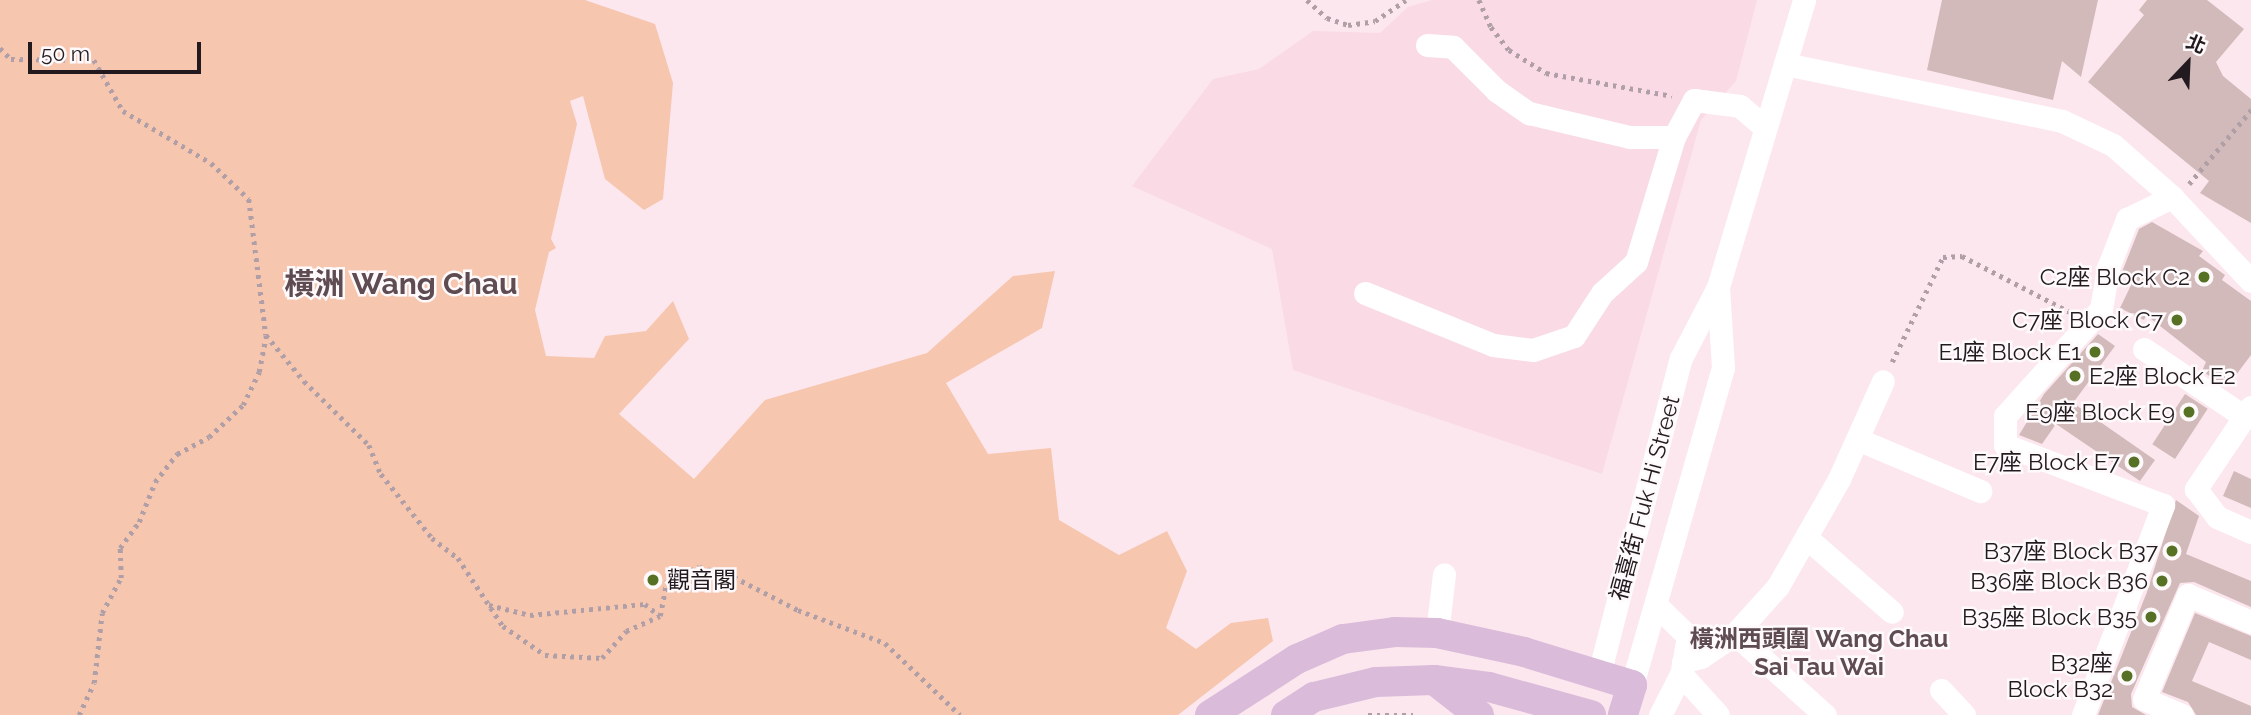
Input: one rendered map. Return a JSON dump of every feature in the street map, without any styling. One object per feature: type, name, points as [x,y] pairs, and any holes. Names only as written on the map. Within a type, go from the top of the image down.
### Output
[{"type":"main road","points":[[1210,715],[1250,685],[1343,639],[1395,632],[1437,633],[1599,674],[1632,685]]},
{"type":"main road","name":"福喜街 Fuk Hi Street","points":[[1589,715],[1599,674]]},
{"type":"main road","points":[[1286,715],[1314,697],[1376,682],[1434,680],[1489,687],[1589,715]]},
{"type":"main road","points":[[1434,680],[1479,715]]},
{"type":"main road","name":"福喜街 Fuk Hi Street","points":[[1623,715],[1632,685]]},
{"type":"street","name":"福喜街 Fuk Hi Street","points":[[1599,674],[1681,358],[1718,287],[1804,0]]},
{"type":"street","points":[[1427,45],[1453,47],[1497,91],[1529,113],[1630,137],[1674,136]]},
{"type":"street","points":[[1785,64],[2062,121],[2113,145],[2173,199],[2251,281]]},
{"type":"street","points":[[1365,293],[1493,345],[1533,350],[1574,336],[1602,293],[1636,262],[1674,136],[1694,100],[1740,106],[1765,128]]},
{"type":"street","points":[[2083,715],[2163,505],[2005,445],[2005,416],[2101,309],[2108,268],[2127,219],[2173,199]]},
{"type":"street","name":"福喜街 Fuk Hi Street","points":[[1632,685],[1657,606],[1723,368],[1718,287]]},
{"type":"street","points":[[2144,349],[2248,412],[2196,489],[2217,517],[2251,532]]},
{"type":"street","points":[[1660,715],[1682,668],[1735,634],[1778,586],[1808,539],[1883,381]]},
{"type":"street","points":[[1857,439],[1980,491]]},
{"type":"street","points":[[1808,539],[1892,612]]},
{"type":"street","points":[[1437,633],[1444,574]]},
{"type":"street","points":[[2182,715],[2144,699],[2188,595],[2251,622]]},
{"type":"street","points":[[1657,606],[1687,632],[1682,668],[1684,682],[1718,715]]},
{"type":"street","points":[[1735,634],[1825,715]]},
{"type":"street","points":[[1941,690],[1964,715]]},
{"type":"path","points":[[1307,0],[1327,18],[1348,25],[1375,21],[1406,0]]},
{"type":"path","points":[[1479,0],[1491,27],[1509,50],[1546,73],[1694,100]]},
{"type":"path","points":[[0,48],[11,59],[94,60],[123,111],[211,163],[249,199],[266,335],[259,372],[243,405],[209,437],[177,454],[155,482],[139,522],[121,548],[121,579],[102,613],[94,684],[79,715]]},
{"type":"path","points":[[2173,199],[2251,110]]},
{"type":"path","points":[[1883,381],[1943,257],[1962,256],[2090,322]]},
{"type":"path","points":[[266,335],[304,381],[369,445],[381,474],[432,538],[458,558],[503,626],[545,655],[602,658],[626,631],[660,616]]},
{"type":"path","points":[[660,616],[667,581],[699,567],[734,578],[798,610],[885,643],[960,715]]},
{"type":"path","points":[[488,605],[530,615],[645,604],[660,616]]},
{"type":"path","points":[[1368,715],[1413,715]]},
{"type":"shaded area","points":[[0,0],[585,0],[655,24],[673,83],[663,199],[644,210],[605,179],[583,96],[570,101],[577,124],[551,239],[556,248],[549,252],[535,310],[546,356],[594,358],[605,336],[646,331],[673,301],[689,339],[619,414],[694,479],[765,400],[927,353],[1013,276],[1055,271],[1042,328],[946,383],[988,454],[1051,448],[1059,520],[1119,555],[1167,531],[1187,571],[1166,628],[1196,649],[1231,623],[1268,618],[1273,641],[1178,715],[0,715]]},
{"type":"shaded area","points":[[1432,0],[1757,0],[1736,81],[1701,120],[1602,474],[1293,370],[1272,249],[1132,186],[1213,79],[1259,69],[1313,31],[1380,33],[1408,7]]},
{"type":"building","points":[[1942,0],[2098,0],[2081,77],[2062,61],[2053,100],[1927,70]]},
{"type":"building","points":[[2147,0],[2207,0],[2244,29],[2216,62],[2223,76],[2251,99],[2251,223],[2200,193],[2209,181],[2088,82],[2144,15],[2139,10]]},
{"type":"building","points":[[2152,222],[2203,251],[2199,256],[2225,275],[2222,280],[2251,301],[2251,355],[2230,383],[2224,386],[2202,371],[2206,362],[2146,315],[2144,320],[2120,308],[2134,279],[2122,272],[2139,229]]},
{"type":"building","points":[[2098,334],[2115,346],[2073,403],[2155,460],[2140,481],[2056,424],[2042,444],[2019,435],[2044,394]]},
{"type":"building","points":[[2185,394],[2208,409],[2175,459],[2152,444]]},
{"type":"building","points":[[2234,471],[2251,479],[2251,508],[2223,496]]},
{"type":"building","points":[[2176,500],[2199,516],[2186,554],[2251,581],[2251,607],[2194,582],[2180,583],[2131,694],[2132,707],[2146,715],[2098,715],[2147,592]]},
{"type":"building","points":[[2195,613],[2251,636],[2251,660],[2209,642],[2192,681],[2251,706],[2251,715],[2196,715],[2188,702],[2162,692]]},
{"type":"place","name":"C2座 Block C2","points":[[2204,277]]},
{"type":"place","name":"C7座 Block C7","points":[[2177,320]]},
{"type":"place","name":"E1座 Block E1","points":[[2095,352]]},
{"type":"place","name":"E2座 Block E2","points":[[2075,376]]},
{"type":"place","name":"E9座 Block E9","points":[[2189,412]]},
{"type":"place","name":"E7座 Block E7","points":[[2134,462]]},
{"type":"place","name":"B37座 Block B37","points":[[2172,551]]},
{"type":"place","name":"觀音閣","points":[[653,580]]},
{"type":"place","name":"B36座 Block B36","points":[[2162,581]]},
{"type":"place","name":"B35座 Block B35","points":[[2151,617]]},
{"type":"place","name":"B32座 Block B32","points":[[2127,676]]},
{"type":"district","name":"橫洲 Wang Chau","points":[[401,284]]},
{"type":"district","name":"橫洲西頭圍 Wang Chau Sai Tau Wai","points":[[1819,653]]}]
